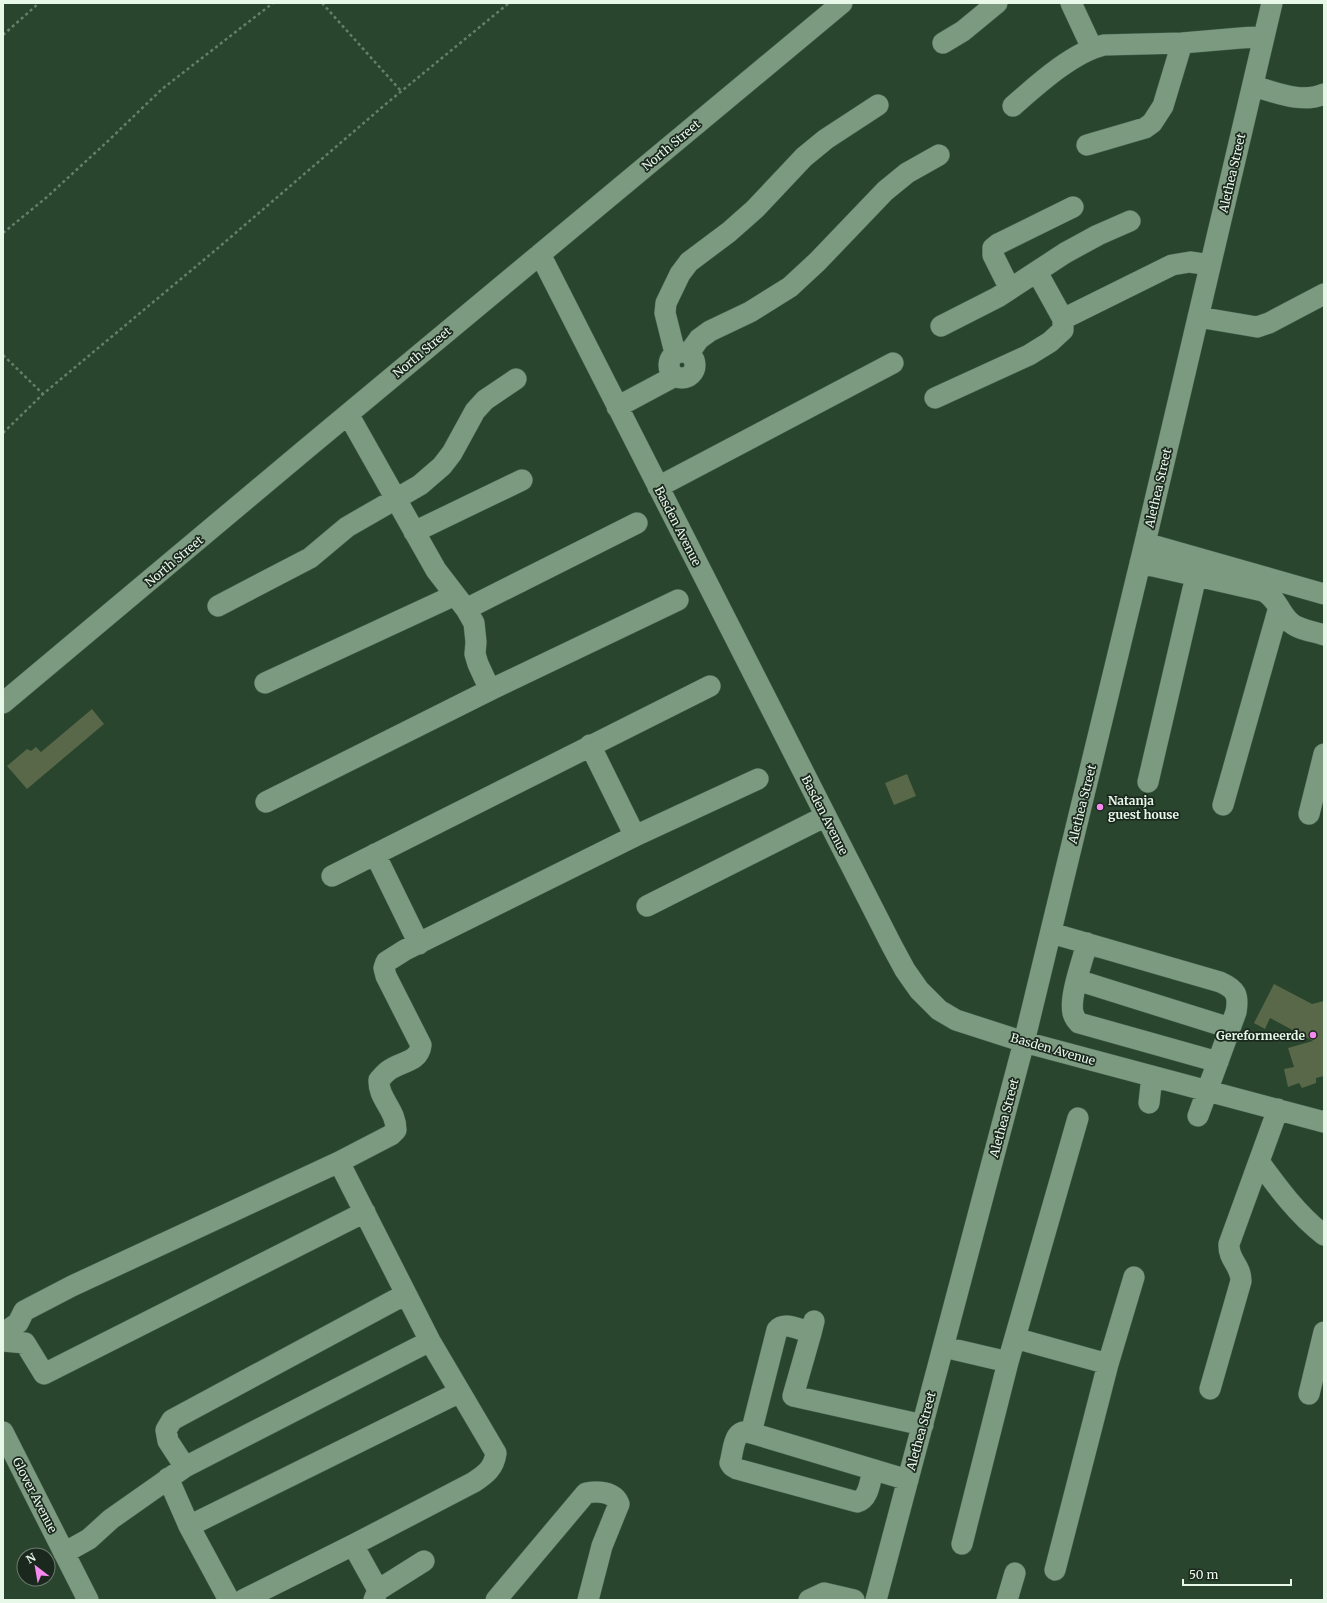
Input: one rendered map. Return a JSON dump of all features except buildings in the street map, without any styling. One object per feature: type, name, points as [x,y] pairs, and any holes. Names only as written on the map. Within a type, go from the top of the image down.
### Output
[{"type":"street","name":"North Street","points":[[3,703],[842,3]]},
{"type":"street","points":[[943,43],[963,31],[997,3]]},
{"type":"street","points":[[1071,3],[1092,48]]},
{"type":"street","name":"Alethea Street","points":[[876,1600],[944,1347],[1051,934],[1272,3]]},
{"type":"street","points":[[1013,106],[1053,73],[1092,48],[1104,45],[1182,42],[1264,36]]},
{"type":"street","points":[[1087,145],[1145,128],[1152,123],[1163,106],[1182,42]]},
{"type":"street","points":[[1253,86],[1299,98],[1311,98],[1324,94]]},
{"type":"street","points":[[677,362],[665,313],[666,303],[680,274],[690,262],[755,210],[804,157],[826,139],[878,106]]},
{"type":"street","points":[[614,402],[677,362],[699,339],[710,331],[750,312],[790,287],[823,257],[885,191],[907,173],[939,155]]},
{"type":"street","points":[[1010,290],[993,255],[993,248],[998,244],[1073,207]]},
{"type":"street","points":[[941,326],[1010,290],[1065,253],[1098,235],[1130,221]]},
{"type":"street","name":"Basden Avenue","points":[[540,254],[892,946],[905,970],[938,1010],[956,1020],[1024,1042],[1324,1122]]},
{"type":"street","points":[[1063,319],[1172,265],[1190,262],[1210,265]]},
{"type":"street","points":[[935,398],[1029,355],[1050,342],[1063,330],[1063,319],[1037,272]]},
{"type":"street","points":[[1198,317],[1257,327],[1270,324],[1324,294]]},
{"type":"street","points":[[658,487],[893,363]]},
{"type":"street","points":[[218,606],[310,558],[347,527],[420,485],[438,470],[452,453],[475,411],[485,400],[516,380]]},
{"type":"street","points":[[348,414],[436,570],[474,623],[476,642],[475,654],[490,690]]},
{"type":"street","points":[[414,532],[522,480]]},
{"type":"street","points":[[265,683],[460,602],[637,523]]},
{"type":"street","points":[[1145,543],[1324,594]]},
{"type":"street","points":[[1140,563],[1263,591],[1269,594],[1288,621],[1296,626],[1324,634]]},
{"type":"street","points":[[1148,782],[1196,576]]},
{"type":"street","points":[[266,802],[490,690],[678,600]]},
{"type":"street","points":[[1223,805],[1279,607]]},
{"type":"street","points":[[332,876],[710,686]]},
{"type":"street","points":[[590,746],[635,836]]},
{"type":"street","points":[[1308,814],[1324,754]]},
{"type":"street","points":[[3,1333],[18,1322],[24,1311],[72,1286],[339,1162],[391,1135],[396,1130],[395,1117],[379,1088],[380,1080],[389,1070],[415,1058],[420,1052],[421,1045],[386,976],[384,968],[386,962],[635,836],[758,779]]},
{"type":"street","points":[[647,906],[826,816]]},
{"type":"street","points":[[375,854],[419,944]]},
{"type":"street","points":[[1051,934],[1087,943],[1229,985],[1237,995],[1238,1001],[1236,1012],[1198,1116]]},
{"type":"street","points":[[1087,943],[1072,1006],[1073,1014],[1079,1023],[1218,1062]]},
{"type":"street","points":[[1077,980],[1230,1028]]},
{"type":"street","points":[[1149,1103],[1152,1076]]},
{"type":"street","points":[[1210,1389],[1241,1281],[1241,1273],[1230,1257],[1228,1251],[1229,1244],[1254,1174],[1260,1163],[1278,1110]]},
{"type":"street","points":[[962,1544],[1008,1362],[1078,1118]]},
{"type":"street","points":[[243,1600],[474,1482],[487,1473],[492,1467],[496,1453],[430,1341],[339,1162]]},
{"type":"street","points":[[1260,1163],[1289,1202],[1324,1235]]},
{"type":"street","points":[[3,1341],[25,1343],[44,1374],[365,1212]]},
{"type":"street","points":[[1055,1570],[1108,1364],[1134,1277]]},
{"type":"street","points":[[229,1600],[190,1526],[166,1430],[172,1420],[406,1294]]},
{"type":"street","points":[[752,1433],[777,1330],[780,1327],[785,1326],[812,1327],[793,1396]]},
{"type":"street","points":[[1309,1394],[1324,1332]]},
{"type":"street","points":[[1015,1338],[1108,1364]]},
{"type":"street","points":[[64,1553],[89,1539],[111,1519],[177,1473],[430,1341]]},
{"type":"street","points":[[944,1347],[1008,1362]]},
{"type":"street","points":[[762,1389],[923,1425]]},
{"type":"street","points":[[190,1526],[460,1392]]},
{"type":"street","points":[[873,1470],[866,1497],[862,1501],[857,1502],[737,1469],[730,1463],[737,1435],[746,1431],[908,1480]]},
{"type":"street","name":"Glover Avenue","points":[[4,1437],[9,1461],[64,1553],[88,1600]]},
{"type":"street","points":[[496,1600],[586,1493],[596,1491],[612,1496],[618,1500],[619,1504],[602,1546],[588,1600]]},
{"type":"street","points":[[353,1545],[376,1595],[424,1561]]},
{"type":"street","points":[[1008,1600],[1015,1573]]},
{"type":"street","points":[[809,1600],[824,1593],[854,1600]]},
{"type":"path","points":[[3,35],[39,3]]},
{"type":"path","points":[[3,234],[47,197],[162,89],[273,3]]},
{"type":"path","points":[[322,3],[401,91]]},
{"type":"path","points":[[3,433],[43,394],[218,248],[401,91],[509,3]]},
{"type":"path","points":[[3,355],[43,394]]},
{"type":"place","name":"Natanja guest house","points":[[1100,807]]},
{"type":"place","name":"Gereformeerde","points":[[1313,1035]]}]
